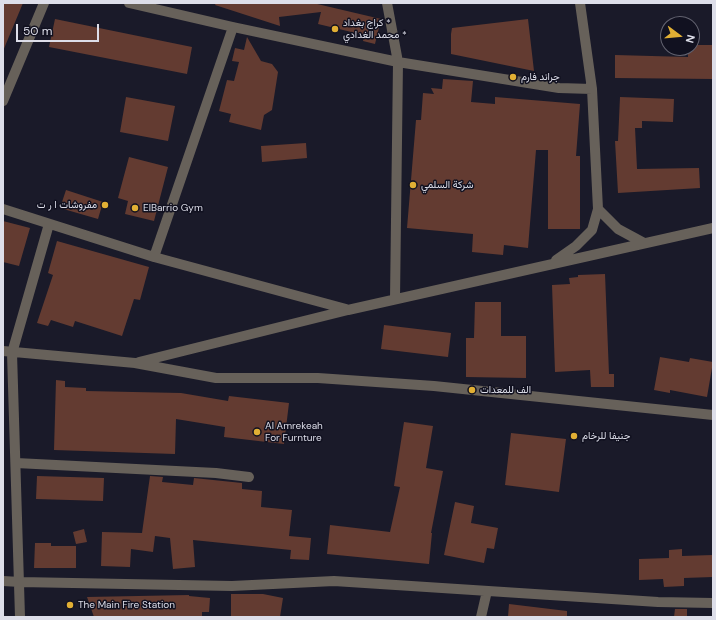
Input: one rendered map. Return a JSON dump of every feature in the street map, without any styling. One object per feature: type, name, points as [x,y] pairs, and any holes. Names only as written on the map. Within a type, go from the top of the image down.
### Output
[{"type":"street","points":[[3,101],[44,3]]},
{"type":"street","points":[[129,3],[398,62],[559,88],[592,89]]},
{"type":"street","points":[[388,3],[398,62],[395,299]]},
{"type":"street","points":[[552,264],[576,246],[592,230],[598,209],[592,89],[580,3]]},
{"type":"street","points":[[154,257],[233,27]]},
{"type":"street","points":[[3,209],[154,257],[348,310]]},
{"type":"street","points":[[598,209],[618,229],[644,243]]},
{"type":"street","points":[[20,617],[16,463],[8,352],[49,224]]},
{"type":"street","points":[[135,363],[395,299],[713,228]]},
{"type":"street","points":[[8,352],[135,363],[216,378],[318,378],[434,386],[713,415]]},
{"type":"street","points":[[16,463],[216,473],[249,478]]},
{"type":"street","points":[[3,581],[232,586],[334,581],[658,602],[713,603]]},
{"type":"street","points":[[481,617],[487,591]]},
{"type":"building","points":[[3,3],[23,3],[3,51]]},
{"type":"building","points":[[216,3],[313,3],[381,19],[375,44],[363,41],[364,35],[318,24],[321,12],[279,17],[280,26],[215,5]]},
{"type":"building","points":[[55,19],[192,47],[187,74],[49,47]]},
{"type":"building","points":[[528,19],[534,71],[451,54],[452,28]]},
{"type":"building","points":[[247,37],[261,61],[272,64],[278,72],[272,110],[264,115],[261,130],[229,122],[231,114],[219,111],[227,80],[234,81],[239,62],[232,61],[235,48],[244,50]]},
{"type":"building","points":[[700,45],[713,45],[713,79],[615,78],[615,55],[700,56]]},
{"type":"building","points":[[443,79],[473,81],[471,102],[495,104],[495,97],[580,104],[576,156],[580,156],[580,229],[548,229],[548,150],[536,150],[528,248],[504,245],[503,255],[472,252],[473,234],[407,228],[416,120],[421,120],[423,93],[434,94],[431,88],[442,89]]},
{"type":"building","points":[[126,97],[175,106],[168,141],[120,132]]},
{"type":"building","points":[[620,97],[674,99],[673,122],[642,121],[642,128],[635,128],[637,169],[699,168],[700,188],[618,193],[615,141],[618,141]]},
{"type":"building","points":[[306,143],[307,158],[262,162],[261,146]]},
{"type":"building","points":[[129,157],[168,167],[154,221],[125,214],[128,201],[118,198]]},
{"type":"building","points":[[66,190],[103,202],[98,219],[60,208]]},
{"type":"building","points":[[3,221],[30,228],[19,266],[3,262]]},
{"type":"building","points":[[57,241],[149,267],[140,300],[134,299],[122,336],[75,321],[73,327],[51,320],[48,326],[37,323],[53,275],[48,273]]},
{"type":"building","points":[[605,274],[609,374],[614,374],[614,387],[591,387],[590,370],[555,372],[552,285],[570,284],[569,278],[578,277],[578,275]]},
{"type":"building","points":[[475,302],[501,302],[501,336],[526,336],[526,378],[466,377],[466,338],[474,338]]},
{"type":"building","points":[[384,325],[451,333],[448,357],[381,349]]},
{"type":"building","points":[[660,357],[689,362],[690,358],[713,362],[707,397],[670,390],[670,393],[654,390]]},
{"type":"building","points":[[56,380],[65,381],[65,387],[86,388],[86,391],[181,393],[228,401],[229,396],[289,403],[284,444],[224,437],[225,427],[176,419],[175,454],[54,450]]},
{"type":"building","points":[[404,422],[433,426],[426,468],[443,471],[431,533],[429,564],[327,554],[330,525],[390,532],[400,487],[394,486]]},
{"type":"building","points":[[511,433],[566,439],[559,492],[505,485]]},
{"type":"building","points":[[37,476],[104,478],[103,501],[36,499]]},
{"type":"building","points":[[150,476],[163,477],[162,482],[193,485],[194,478],[242,483],[242,489],[262,491],[261,507],[292,510],[289,536],[311,538],[309,560],[290,559],[291,550],[193,540],[195,567],[173,569],[170,538],[155,536],[153,552],[131,549],[130,567],[101,566],[102,532],[142,533]]},
{"type":"building","points":[[455,502],[474,506],[471,523],[498,528],[494,549],[487,548],[484,563],[444,555]]},
{"type":"building","points":[[84,529],[87,542],[76,544],[73,532]]},
{"type":"building","points":[[35,543],[51,543],[51,546],[76,546],[76,568],[34,568]]},
{"type":"building","points":[[682,549],[682,556],[713,555],[713,577],[684,578],[684,586],[664,587],[663,579],[639,580],[639,559],[669,558],[669,550]]},
{"type":"building","points":[[231,594],[263,594],[283,598],[280,617],[231,617]]},
{"type":"building","points":[[189,595],[210,598],[209,612],[202,612],[202,617],[94,617],[87,597]]},
{"type":"building","points":[[509,604],[567,611],[567,617],[508,617]]},
{"type":"building","points":[[675,609],[687,609],[687,617],[674,617]]},
{"type":"place","name":"كراج بغداد * محمد الغدادي *","points":[[335,29]]},
{"type":"place","name":"جراند فارم","points":[[513,77]]},
{"type":"place","name":"شركة السلمي","points":[[413,185]]},
{"type":"place","name":"مفروشات ا ر ت","points":[[105,205]]},
{"type":"place","name":"ElBarrio Gym","points":[[135,208]]},
{"type":"place","name":"الف للمعدات","points":[[472,390]]},
{"type":"place","name":"Al Amrekeah For Furnture","points":[[257,432]]},
{"type":"place","name":"جنيفا للرخام","points":[[574,436]]},
{"type":"place","name":"The Main Fire Station","points":[[70,605]]}]
